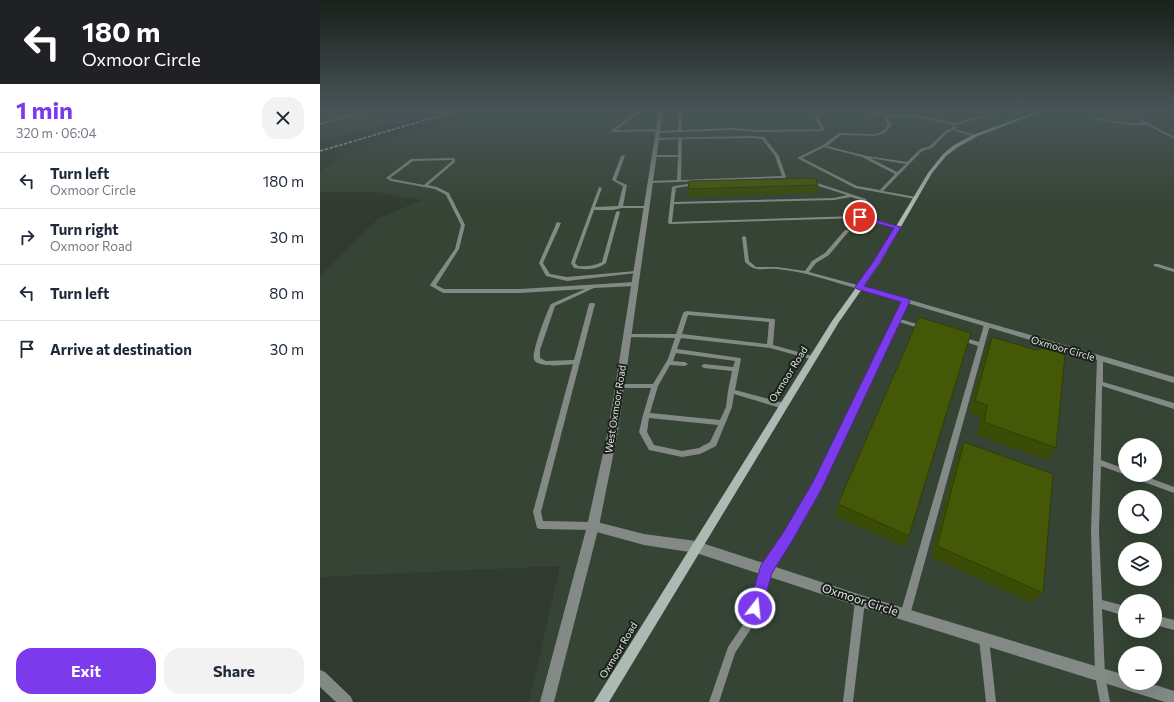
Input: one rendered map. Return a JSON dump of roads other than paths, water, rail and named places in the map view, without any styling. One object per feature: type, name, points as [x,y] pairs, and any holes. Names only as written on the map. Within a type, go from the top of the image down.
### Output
[{"type":"main road","name":"Oxmoor Road","points":[[601,702],[814,358],[859,287],[877,262],[930,173],[955,146],[959,144]]},
{"type":"street","name":"West Oxmoor Road","points":[[548,702],[593,526],[613,431],[656,144]]},
{"type":"street","name":"Oxmoor Circle","points":[[859,287],[1174,380]]},
{"type":"street","name":"Oxmoor Circle","points":[[593,526],[633,538],[696,547],[860,601],[1118,681]]},
{"type":"street","points":[[320,677],[346,702]]},
{"type":"street","name":"Oxmoor Circle","points":[[1148,690],[1174,698]]},
{"type":"lane","points":[[679,181],[680,144]]},
{"type":"lane","points":[[650,182],[784,177],[777,156],[767,144]]},
{"type":"lane","points":[[827,144],[799,158],[856,187],[915,198]]},
{"type":"lane","points":[[880,192],[921,150],[931,147],[934,144]]},
{"type":"lane","points":[[824,146],[863,156],[908,163]]},
{"type":"lane","points":[[600,188],[574,263],[576,267],[586,269],[599,266],[604,263],[625,185],[614,180],[623,156]]},
{"type":"lane","points":[[654,156],[680,156]]},
{"type":"lane","points":[[863,156],[898,174]]},
{"type":"lane","points":[[425,186],[454,161],[453,159],[412,160],[388,178],[391,180],[436,188],[448,194],[462,224],[456,249],[433,285],[443,291],[520,291],[635,284]]},
{"type":"lane","points":[[802,182],[810,181],[865,200],[868,205],[860,217]]},
{"type":"lane","points":[[786,182],[684,185],[674,187],[670,223],[860,217],[898,227]]},
{"type":"lane","points":[[672,203],[834,198],[850,196]]},
{"type":"lane","points":[[592,209],[598,207],[618,209],[646,207]]},
{"type":"lane","points":[[559,223],[541,263],[548,276],[567,280],[636,272]]},
{"type":"lane","points":[[806,273],[814,262],[827,254],[847,231]]},
{"type":"lane","points":[[744,237],[747,262],[755,268],[777,268],[806,273],[859,287]]},
{"type":"lane","points":[[1156,265],[1174,271]]},
{"type":"lane","points":[[561,289],[567,280]]},
{"type":"lane","points":[[576,362],[545,363],[537,358],[537,350],[553,305],[596,286]]},
{"type":"lane","points":[[714,702],[731,650],[751,621],[766,570],[788,537],[817,486],[906,301]]},
{"type":"lane","points":[[592,304],[537,512],[540,525],[593,526]]},
{"type":"lane","points":[[673,351],[738,359],[729,407],[713,444],[700,451],[682,454],[652,448],[643,432],[646,414],[655,386],[669,363],[673,351],[679,336],[686,313],[772,320],[770,346]]},
{"type":"lane","points":[[897,320],[925,328]]},
{"type":"lane","points":[[906,615],[987,325]]},
{"type":"lane","points":[[627,335],[679,336],[770,346],[814,358]]},
{"type":"lane","points":[[953,337],[981,345]]},
{"type":"lane","points":[[1100,359],[1095,531],[1100,675],[1105,702]]},
{"type":"lane","points":[[669,363],[685,364]]},
{"type":"lane","points":[[704,366],[736,369]]},
{"type":"lane","points":[[1099,383],[1174,406]]},
{"type":"lane","points":[[619,386],[655,386]]},
{"type":"lane","points":[[731,391],[784,406]]},
{"type":"lane","points":[[646,414],[722,423]]},
{"type":"lane","points":[[1097,462],[1118,470]]},
{"type":"lane","points":[[1152,482],[1174,490]]},
{"type":"lane","points":[[848,702],[860,601]]},
{"type":"lane","points":[[1098,603],[1118,609]]},
{"type":"lane","points":[[1162,622],[1174,625]]},
{"type":"lane","points":[[984,639],[991,702]]},
{"type":"railway","points":[[320,151],[345,144]]}]
